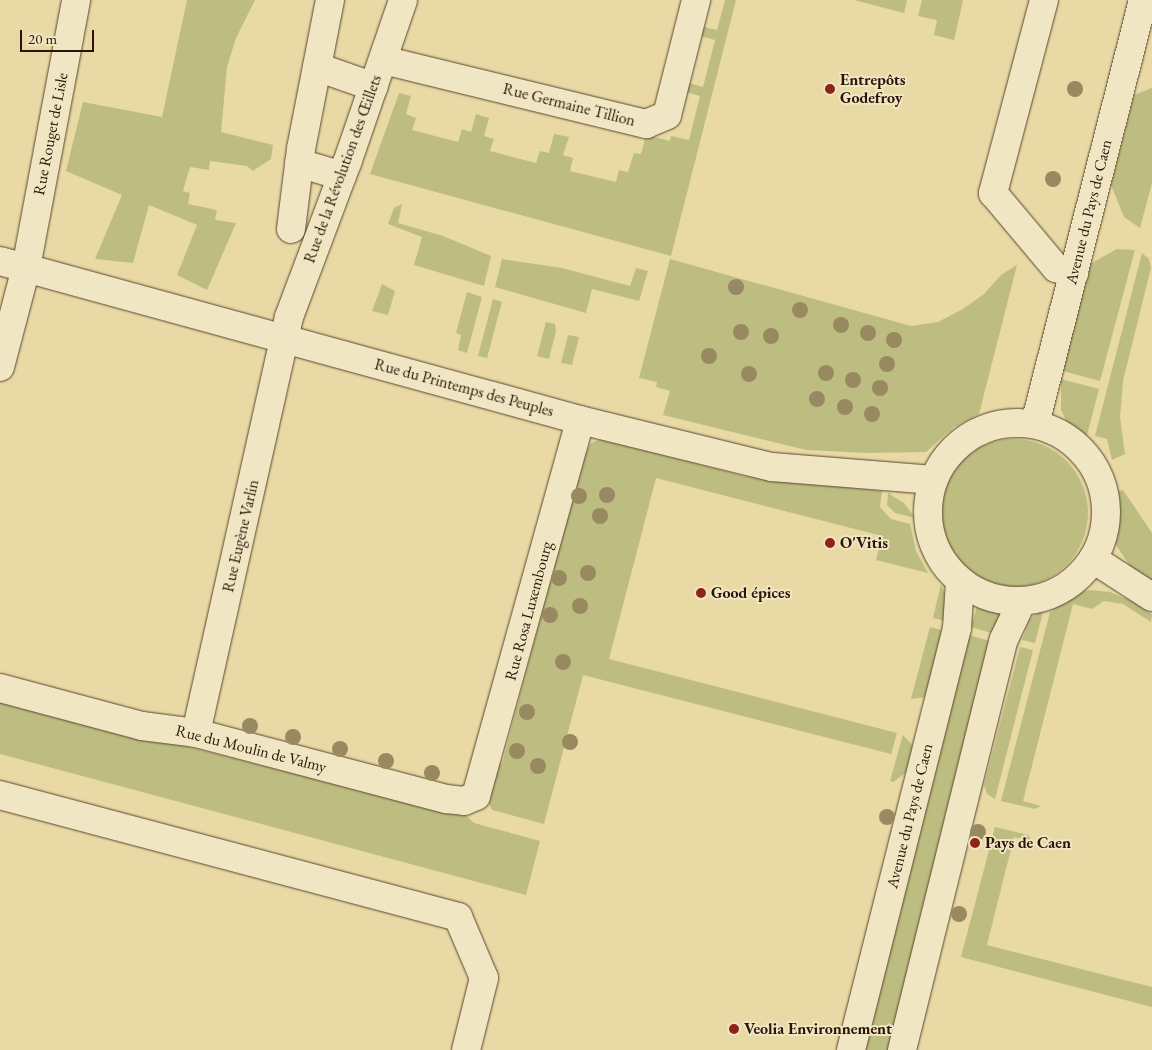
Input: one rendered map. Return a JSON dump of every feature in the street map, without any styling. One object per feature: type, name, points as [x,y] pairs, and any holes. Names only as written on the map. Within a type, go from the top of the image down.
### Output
[{"type":"street","name":"Rue Rouget de Lisle","points":[[0,367],[26,268],[76,0]]},
{"type":"street","points":[[291,229],[299,163],[330,0]]},
{"type":"street","name":"Rue de la Révolution des Œillets","points":[[286,339],[289,317],[342,176],[404,0]]},
{"type":"street","name":"Rue Germaine Tillion","points":[[383,60],[646,124],[667,115],[696,0]]},
{"type":"street","points":[[1044,0],[993,193],[1056,268],[1074,273]]},
{"type":"street","name":"Avenue du Pays de Caen","points":[[1035,424],[1143,0]]},
{"type":"street","points":[[317,67],[374,87]]},
{"type":"street","points":[[299,163],[342,176]]},
{"type":"street","name":"Rue du Printemps des Peuples","points":[[0,261],[580,420],[772,467],[933,480]]},
{"type":"street","name":"Rue Eugène Varlin","points":[[196,733],[286,339]]},
{"type":"street","name":"Rue Rosa Luxembourg","points":[[472,798],[480,791],[580,420]]},
{"type":"street","points":[[1002,424],[1035,424],[1063,435],[1086,455],[1100,479],[1106,506],[1104,534],[1093,559],[1075,580],[1051,594],[1022,601],[989,597],[960,581],[939,557],[930,532],[928,506],[933,480],[946,458],[963,440],[1002,424]]},
{"type":"street","points":[[1093,559],[1152,597]]},
{"type":"street","name":"Avenue du Pays de Caen","points":[[851,1050],[957,628],[960,581]]},
{"type":"street","points":[[902,1050],[1004,640],[1022,601]]},
{"type":"street","name":"Rue du Moulin de Valmy","points":[[0,688],[142,726],[196,733],[446,799],[464,801],[472,798]]},
{"type":"street","points":[[0,795],[458,917],[484,978],[466,1050]]},
{"type":"green space","points":[[187,0],[255,0],[236,38],[227,67],[221,132],[273,145],[271,159],[253,171],[247,166],[210,161],[209,170],[190,167],[183,191],[190,193],[188,204],[217,210],[215,220],[236,223],[207,290],[177,275],[197,225],[149,205],[133,263],[95,259],[122,195],[66,171],[83,102],[162,117]]},
{"type":"green space","points":[[725,0],[736,0],[671,256],[370,174],[399,93],[411,96],[406,114],[416,118],[412,130],[458,142],[462,129],[471,132],[476,114],[489,118],[484,136],[494,139],[490,151],[536,163],[540,151],[549,153],[554,134],[569,137],[563,155],[573,158],[570,171],[616,182],[619,170],[628,172],[634,153],[641,154],[646,135],[670,141],[671,136],[689,140],[700,96],[683,91],[685,82],[703,87],[715,40],[697,35],[700,26],[717,30]]},
{"type":"green space","points":[[854,0],[907,0],[904,13]]},
{"type":"green space","points":[[922,0],[963,0],[954,40],[934,35],[937,20],[918,16]]},
{"type":"green space","points":[[1152,88],[1152,183],[1140,228],[1124,217],[1111,185],[1134,95]]},
{"type":"green space","points":[[402,204],[398,223],[443,236],[491,256],[484,286],[414,265],[422,237],[388,224],[394,208]]},
{"type":"green space","points":[[1117,249],[1135,250],[1100,381],[1063,371],[1090,264]]},
{"type":"green space","points":[[1142,253],[1149,259],[1151,268],[1123,381],[1120,417],[1125,454],[1112,460],[1107,439],[1095,436]]},
{"type":"green space","points":[[502,259],[562,268],[630,286],[636,268],[648,271],[639,301],[592,289],[586,313],[495,287]]},
{"type":"green space","points":[[670,259],[911,326],[938,322],[963,309],[984,294],[1001,275],[1017,265],[979,414],[953,428],[926,452],[866,453],[806,450],[663,415],[670,391],[656,387],[657,382],[639,378]]},
{"type":"green space","points":[[382,284],[395,291],[388,315],[372,311]]},
{"type":"green space","points":[[467,292],[482,297],[467,353],[458,350],[461,335],[456,333]]},
{"type":"green space","points":[[493,299],[502,302],[487,358],[478,356]]},
{"type":"green space","points":[[546,322],[555,324],[556,331],[549,359],[537,356]]},
{"type":"green space","points":[[568,335],[579,337],[572,365],[561,363]]},
{"type":"green space","points":[[1061,379],[1099,389],[1085,443],[1067,423],[1061,410]]},
{"type":"green space","points":[[601,439],[744,476],[882,491],[880,507],[891,519],[910,524],[916,551],[928,573],[876,560],[882,536],[656,478],[609,659],[897,733],[891,754],[583,675],[544,824],[492,810],[486,798],[496,763],[502,764],[581,462],[591,443]]},
{"type":"green space","points":[[1014,439],[1029,440],[1043,444],[1067,460],[1083,484],[1087,498],[1087,528],[1083,542],[1067,566],[1043,582],[1029,586],[1014,587],[999,586],[985,582],[961,566],[945,542],[941,528],[940,513],[941,498],[945,484],[961,460],[985,444],[999,440]]},
{"type":"green space","points":[[1123,490],[1152,533],[1152,582],[1132,569],[1114,542],[1116,513],[1111,493]]},
{"type":"green space","points":[[888,493],[904,503],[915,518],[895,513],[887,505]]},
{"type":"green space","points":[[941,584],[947,599],[946,621],[933,618]]},
{"type":"green space","points":[[1090,590],[1110,592],[1132,601],[1152,614],[1151,622],[1123,604],[1104,601],[1092,609],[1073,604],[1023,801],[1041,806],[1035,809],[1001,801],[1050,612],[1054,610],[1052,605],[1076,592]]},
{"type":"green space","points":[[977,606],[1001,612],[995,634],[971,627]]},
{"type":"green space","points":[[1044,608],[1035,643],[1022,640],[1030,619]]},
{"type":"green space","points":[[930,627],[944,631],[927,697],[911,699]]},
{"type":"green space","points":[[969,635],[993,642],[888,1050],[862,1050]]},
{"type":"green space","points":[[1020,647],[1033,650],[995,799],[987,794],[984,785]]},
{"type":"green space","points":[[0,699],[418,805],[459,809],[474,823],[540,841],[526,895],[0,754]]},
{"type":"green space","points":[[903,735],[914,747],[907,772],[893,782],[890,781]]},
{"type":"green space","points":[[995,827],[1028,835],[1032,841],[1014,837],[987,945],[1152,987],[1152,1007],[961,957]]},
{"type":"place","name":"Entrepôts Godefroy","points":[[830,89]]},
{"type":"place","name":"O'Vitis","points":[[830,543]]},
{"type":"place","name":"Good épices","points":[[701,593]]},
{"type":"place","name":"Pays de Caen","points":[[975,843]]},
{"type":"place","name":"Veolia Environnement","points":[[734,1029]]}]
